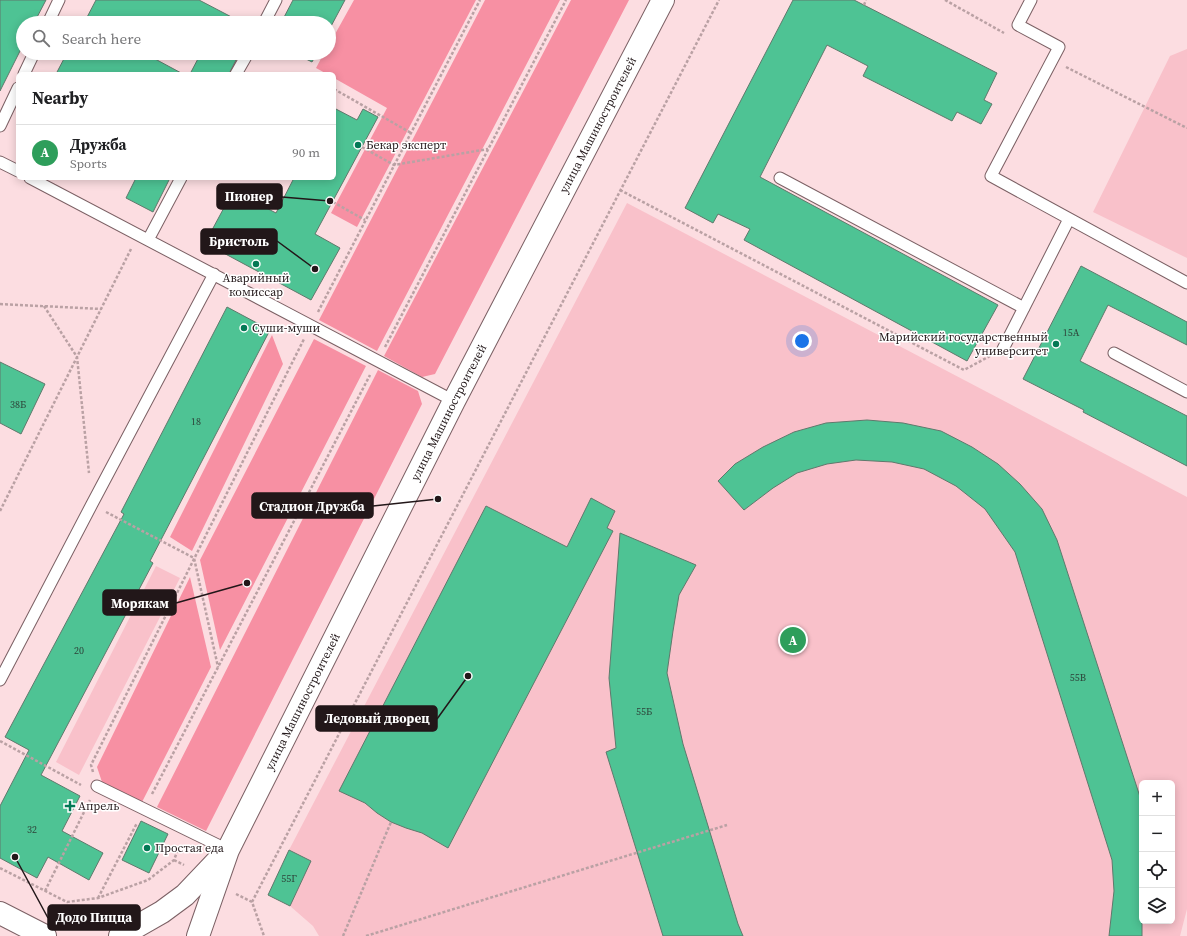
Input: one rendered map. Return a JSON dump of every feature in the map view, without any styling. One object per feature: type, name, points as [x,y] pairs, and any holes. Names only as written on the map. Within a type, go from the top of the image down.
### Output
[{"type":"main road","name":"улица Машиностроителей","points":[[198,936],[228,850],[454,401],[664,0]]},
{"type":"main road","name":"улица Машиностроителей","points":[[120,936],[162,912],[185,895],[228,850]]},
{"type":"main road","points":[[5,916],[23,936]]},
{"type":"main road","points":[[5,916],[45,936]]},
{"type":"lane","points":[[51,16],[59,0]]},
{"type":"lane","points":[[268,16],[276,0]]},
{"type":"lane","points":[[1031,0],[1018,24],[1059,47],[991,176],[1187,283]]},
{"type":"lane","points":[[25,72],[31,60]]},
{"type":"lane","points":[[237,72],[244,60]]},
{"type":"lane","points":[[0,126],[16,92]]},
{"type":"lane","points":[[0,162],[16,171]]},
{"type":"lane","points":[[780,178],[1024,308]]},
{"type":"lane","points":[[34,180],[454,401]]},
{"type":"lane","points":[[143,237],[180,180]]},
{"type":"lane","points":[[1003,349],[1069,219]]},
{"type":"lane","points":[[0,680],[214,274]]},
{"type":"lane","points":[[1114,353],[1187,392]]},
{"type":"lane","points":[[96,789],[144,809],[228,850]]},
{"type":"path","points":[[45,891],[96,789],[91,765],[311,325],[480,0]]},
{"type":"path","points":[[98,898],[566,0]]},
{"type":"path","points":[[252,902],[719,0]]},
{"type":"path","points":[[864,5],[866,0]]},
{"type":"path","points":[[945,0],[1005,34]]},
{"type":"path","points":[[1052,60],[1187,128]]},
{"type":"path","points":[[336,90],[411,133]]},
{"type":"path","points":[[362,148],[394,165],[488,149]]},
{"type":"path","points":[[620,190],[964,370],[1003,349]]},
{"type":"path","points":[[333,202],[366,220]]},
{"type":"path","points":[[0,511],[101,309],[143,237]]},
{"type":"path","points":[[0,304],[101,309]]},
{"type":"path","points":[[44,306],[77,357],[92,504],[194,558],[218,667]]},
{"type":"path","points":[[0,741],[96,789]]},
{"type":"path","points":[[343,936],[391,822]]},
{"type":"path","points":[[366,936],[727,825]]},
{"type":"path","points":[[0,868],[67,902],[98,898],[148,880],[174,860],[186,829]]},
{"type":"path","points":[[174,860],[185,866]]},
{"type":"path","points":[[234,892],[252,902],[264,936]]},
{"type":"shaded area","points":[[354,0],[476,0],[357,227],[331,213],[387,108],[336,79],[336,72],[323,72],[316,68],[320,60],[336,60],[336,32]]},
{"type":"shaded area","points":[[485,0],[560,0],[377,351],[319,320]]},
{"type":"shaded area","points":[[571,0],[629,0],[435,374],[422,377],[384,356]]},
{"type":"shaded area","points":[[1187,49],[1187,258],[1093,212],[1170,56]]},
{"type":"shaded area","points":[[627,203],[1187,497],[1187,909],[1180,936],[319,936],[313,926],[290,906],[268,895],[289,850]]},
{"type":"shaded area","points":[[272,335],[283,364],[192,551],[170,537]]},
{"type":"shaded area","points":[[314,339],[366,366],[220,650],[200,560]]},
{"type":"shaded area","points":[[378,370],[418,391],[422,404],[206,831],[157,807]]},
{"type":"shaded area","points":[[156,566],[180,578],[79,775],[56,762]]},
{"type":"shaded area","points":[[190,577],[211,667],[141,804],[103,785],[97,767]]},
{"type":"building","points":[[0,0],[46,0],[38,16],[16,16],[16,59],[0,91]]},
{"type":"building","points":[[96,0],[199,0],[230,16],[88,16]]},
{"type":"building","points":[[293,0],[345,0],[336,17],[285,16]]},
{"type":"building","points":[[793,0],[854,0],[997,73],[984,100],[992,104],[981,124],[957,112],[952,121],[863,76],[868,66],[827,45],[760,177],[998,305],[967,361],[744,240],[750,229],[718,214],[713,223],[685,208]]},
{"type":"building","points":[[63,60],[157,60],[179,72],[57,72]]},
{"type":"building","points":[[197,60],[236,60],[230,72],[191,72]]},
{"type":"building","points":[[336,109],[357,120],[363,109],[378,117],[315,234],[340,248],[311,300],[205,243],[233,191],[276,213],[293,180],[336,180]]},
{"type":"building","points":[[135,180],[169,180],[153,212],[126,198]]},
{"type":"building","points":[[1081,266],[1187,322],[1187,345],[1108,305],[1080,361],[1187,416],[1187,466],[1083,412],[1084,410],[1023,379]]},
{"type":"building","points":[[227,307],[270,330],[150,561],[153,563],[41,775],[80,796],[62,831],[103,853],[89,880],[48,857],[37,878],[0,858],[0,806],[29,750],[5,737],[124,514],[121,512]]},
{"type":"building","points":[[0,362],[45,384],[21,434],[0,423]]},
{"type":"building","points":[[867,420],[903,423],[941,431],[972,447],[998,464],[1020,484],[1042,509],[1057,540],[1139,794],[1139,924],[1142,924],[1142,936],[1109,936],[1114,891],[1112,860],[1015,552],[985,509],[956,486],[924,469],[892,462],[856,460],[827,464],[797,473],[773,488],[744,510],[718,481],[735,464],[763,447],[794,432],[826,423]]},
{"type":"building","points":[[591,498],[615,511],[607,528],[613,531],[448,848],[422,833],[391,822],[365,803],[339,791],[486,506],[567,547]]},
{"type":"building","points":[[620,533],[696,565],[679,595],[667,673],[683,744],[743,936],[663,936],[606,752],[616,748],[609,678]]},
{"type":"building","points":[[141,821],[168,834],[149,873],[122,860]]},
{"type":"building","points":[[289,850],[311,861],[290,906],[268,895]]},
{"type":"place","name":"Бекар эксперт","points":[[358,145]]},
{"type":"place","name":"Пионер","points":[[330,201]]},
{"type":"place","name":"Аварийный комиссар","points":[[256,264]]},
{"type":"place","name":"Бристоль","points":[[315,269]]},
{"type":"place","name":"Суши-муши","points":[[244,328]]},
{"type":"place","name":"Марийский государственный университет","points":[[1056,344]]},
{"type":"place","name":"Стадион Дружба","points":[[438,499]]},
{"type":"place","name":"Морякам","points":[[247,583]]},
{"type":"place","name":"Дружба","points":[[793,640]]},
{"type":"place","name":"Ледовый дворец","points":[[468,676]]},
{"type":"place","name":"Апрель","points":[[70,806]]},
{"type":"place","name":"Простая еда","points":[[147,848]]},
{"type":"place","name":"Додо Пицца","points":[[15,857]]}]
